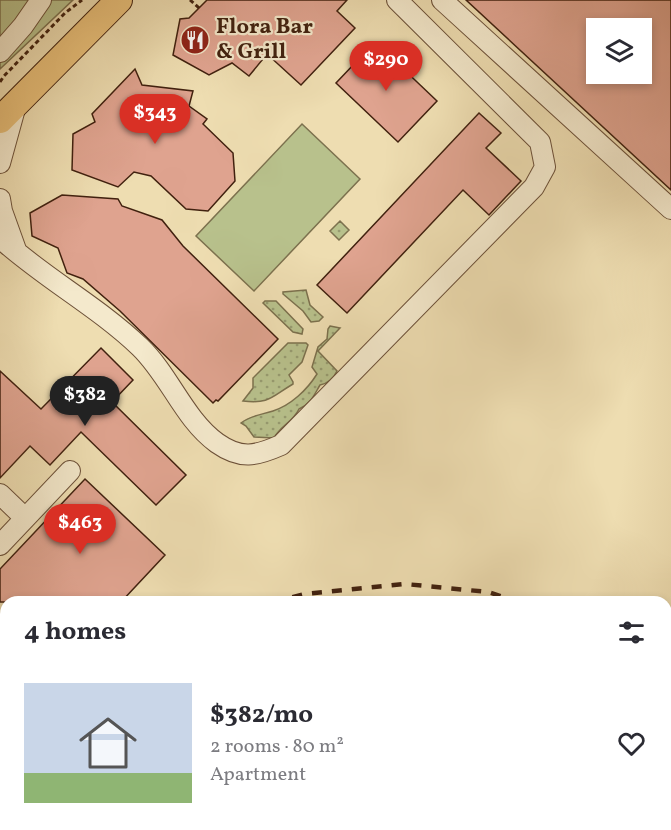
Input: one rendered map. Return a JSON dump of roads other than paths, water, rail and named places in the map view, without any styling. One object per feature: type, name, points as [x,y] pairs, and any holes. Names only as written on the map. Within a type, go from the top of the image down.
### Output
[{"type":"main road","points":[[8,112],[119,0]]},
{"type":"lane","points":[[0,52],[23,26],[41,0]]},
{"type":"lane","points":[[0,238],[8,249],[112,321],[162,371],[191,417],[218,443],[239,454],[257,455],[281,445],[534,187],[545,166],[540,142],[397,0]]},
{"type":"lane","points":[[442,0],[671,209]]},
{"type":"lane","points":[[0,163],[8,112]]},
{"type":"lane","points":[[0,199],[8,249]]},
{"type":"lane","points":[[0,545],[70,471]]},
{"type":"lane","points":[[0,494],[25,518]]},
{"type":"railway","points":[[297,596],[405,584],[488,592],[500,596]]},
{"type":"place","name":"Flora Bar & Grill","points":[[195,40]]}]
